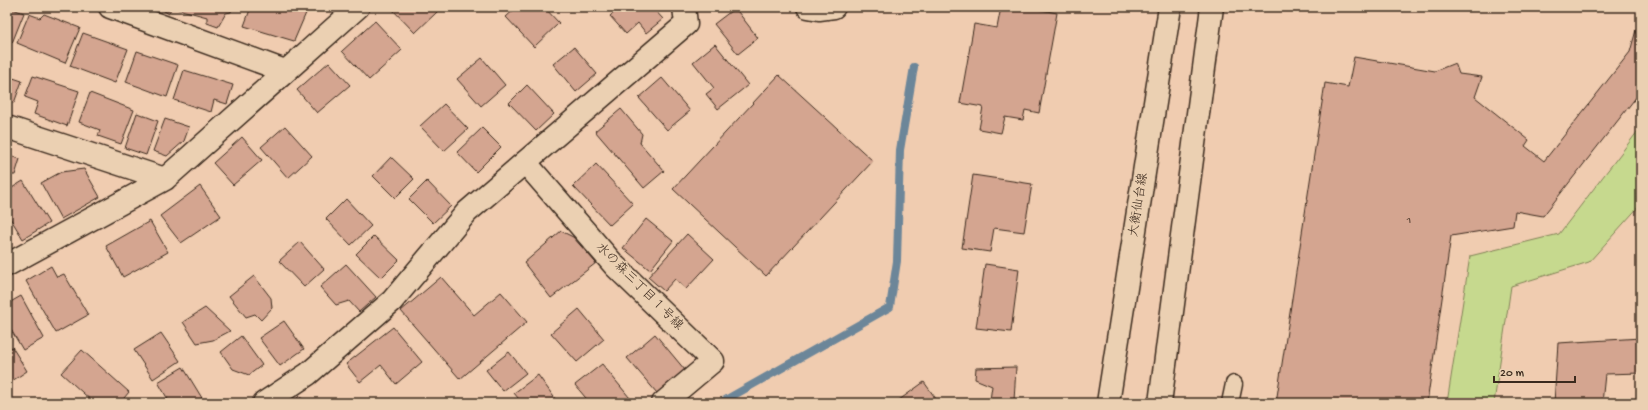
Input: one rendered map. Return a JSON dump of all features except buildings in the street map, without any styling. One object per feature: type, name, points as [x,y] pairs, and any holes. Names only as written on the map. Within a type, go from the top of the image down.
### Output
[{"type":"street","points":[[110,7],[285,71]]},
{"type":"street","points":[[7,265],[165,179],[358,7]]},
{"type":"street","points":[[264,403],[308,374],[392,301],[467,212],[686,24],[684,7]]},
{"type":"street","points":[[808,7],[819,9],[834,7]]},
{"type":"street","name":"大衡仙台線","points":[[1108,403],[1170,7]]},
{"type":"street","points":[[1160,403],[1212,7]]},
{"type":"street","points":[[7,127],[165,179]]},
{"type":"street","name":"水の森三丁目１号線","points":[[525,162],[615,266],[713,361],[663,403]]},
{"type":"lane","points":[[1230,403],[1234,384]]},
{"type":"green space","points":[[1641,127],[1641,204],[1589,262],[1511,286],[1494,403],[1447,403],[1470,256],[1559,234]]},
{"type":"waterway","points":[[720,403],[890,307],[897,261],[900,150],[914,67]]}]
